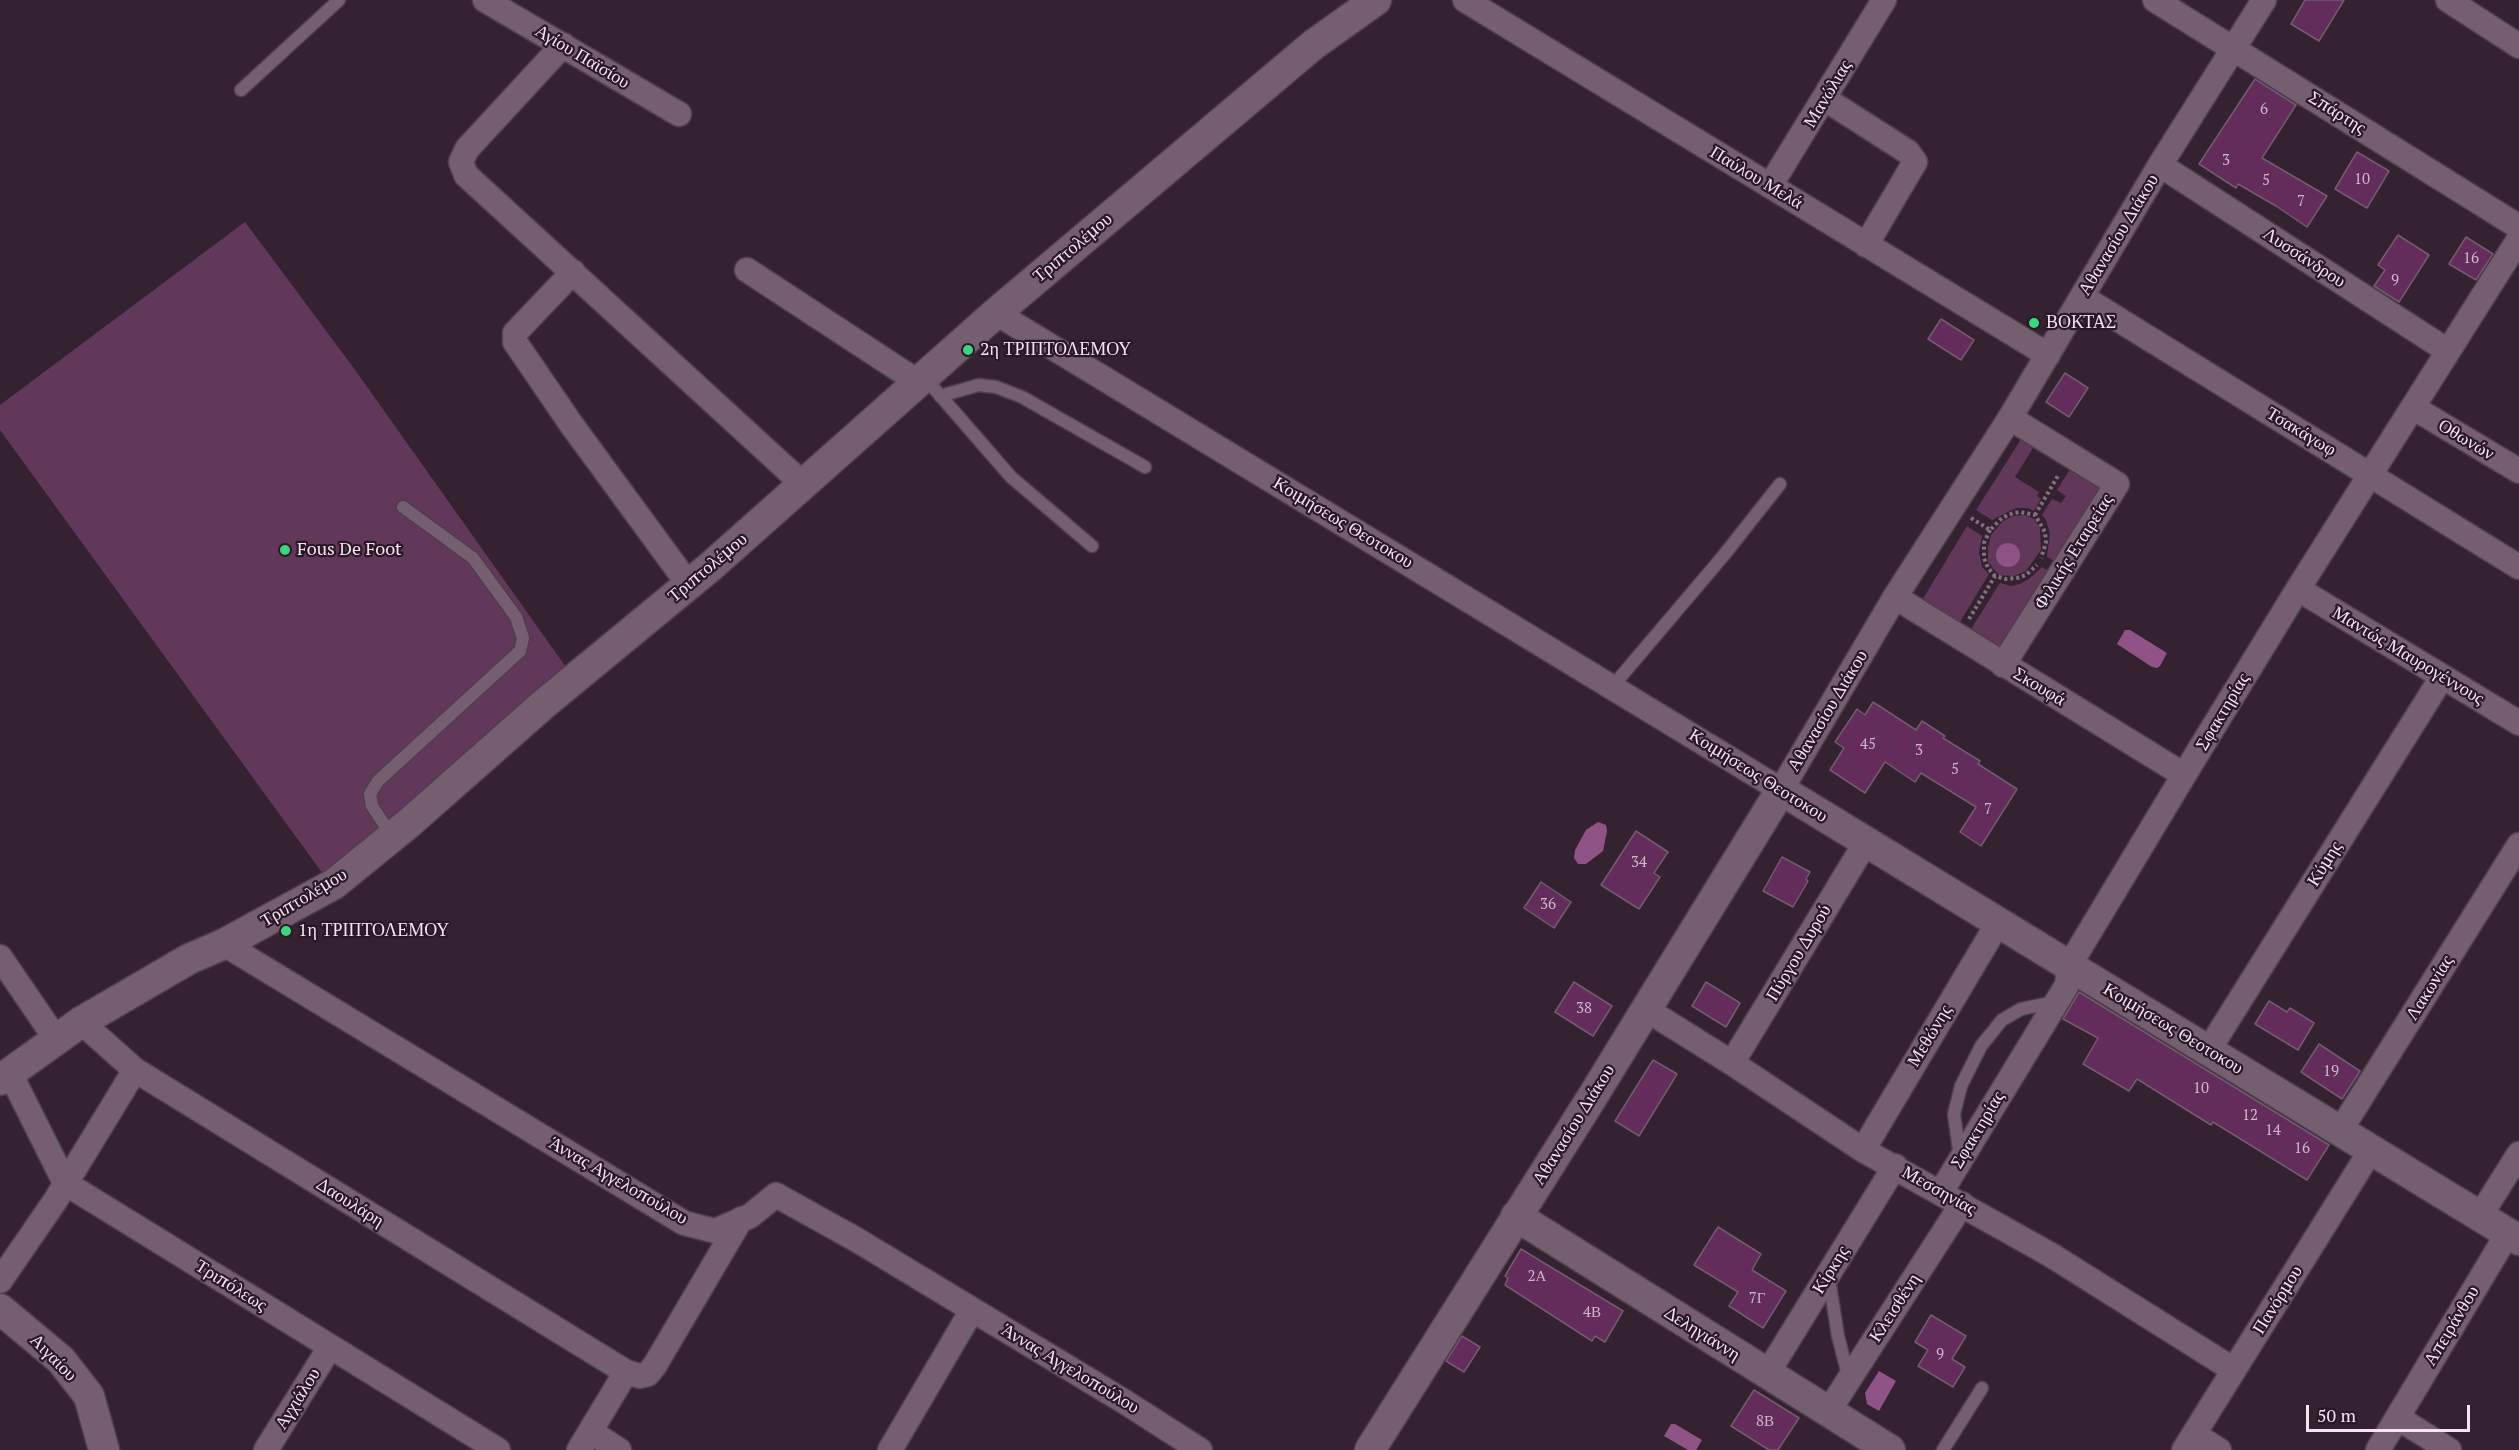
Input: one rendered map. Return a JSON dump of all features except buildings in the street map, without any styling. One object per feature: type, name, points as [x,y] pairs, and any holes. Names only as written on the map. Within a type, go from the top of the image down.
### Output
[{"type":"street","name":"Αγίου Παϊσίου","points":[[485,0],[679,114]]},
{"type":"street","name":"Τριπτολέμου","points":[[5,1076],[81,1022],[189,959],[224,944],[334,884],[393,837],[545,703],[689,585],[804,485],[927,385],[996,313],[1313,45],[1376,0]]},
{"type":"street","name":"Παύλου Μελά","points":[[1466,0],[2048,355]]},
{"type":"street","name":"Μανώλιας","points":[[1770,186],[1884,0]]},
{"type":"street","name":"Σπάρτης","points":[[2155,0],[2519,227]]},
{"type":"street","name":"Αθανασίου Διάκου","points":[[1370,1450],[1647,1010],[1895,597],[2010,417],[2160,165],[2264,0]]},
{"type":"street","points":[[2448,0],[2519,46]]},
{"type":"street","points":[[562,45],[467,149],[461,162],[466,175],[804,485]]},
{"type":"street","points":[[1824,99],[1908,152],[1915,162],[1911,173],[1866,245]]},
{"type":"street","name":"Λυσσάνδρου","points":[[2160,165],[2448,351]]},
{"type":"street","name":"Σφακτηρίας","points":[[1941,1192],[2067,985],[2070,966],[2184,775],[2298,589],[2519,239]]},
{"type":"street","points":[[747,270],[927,385]]},
{"type":"street","points":[[573,272],[515,333],[515,342],[571,424],[689,585]]},
{"type":"street","name":"Τσακάγωφ","points":[[2082,297],[2519,567]]},
{"type":"street","name":"Κοιμήσεως Θεοτοκου","points":[[996,313],[2514,1237]]},
{"type":"street","name":"Οθωνών","points":[[2414,408],[2519,471]]},
{"type":"street","name":"Φιλικής Εταιρείας","points":[[2003,665],[2117,484],[2010,417]]},
{"type":"street","name":"Μαντώς Μαυρογέννους","points":[[2298,589],[2519,723]]},
{"type":"street","name":"Σκουφά","points":[[1895,597],[2184,775]]},
{"type":"street","name":"Κύμης","points":[[2208,1051],[2442,677]]},
{"type":"street","name":"Πύργου Δυρού","points":[[1732,1063],[1866,842]]},
{"type":"street","name":"Λακωνίας","points":[[2340,1131],[2519,845]]},
{"type":"street","name":"Μεθώνης","points":[[1863,1150],[1998,923]]},
{"type":"street","name":"Άννας Αγγελοπούλου","points":[[224,944],[684,1223],[715,1231],[741,1219],[776,1195],[972,1310],[1200,1450]]},
{"type":"street","points":[[0,957],[56,1039]]},
{"type":"street","name":"Μεσσηνίας","points":[[1647,1010],[1863,1150],[2051,1255],[2234,1370]]},
{"type":"street","name":"Δαουλάρη","points":[[81,1022],[135,1070],[626,1372]]},
{"type":"street","points":[[0,1281],[65,1183],[135,1070]]},
{"type":"street","points":[[5,1076],[65,1183]]},
{"type":"street","name":"Πανόρμου","points":[[2189,1442],[2371,1150]]},
{"type":"street","points":[[2480,1216],[2519,1154]]},
{"type":"street","name":"Κίρκης","points":[[1767,1374],[1895,1166]]},
{"type":"street","name":"Τριπόλεως","points":[[65,1183],[498,1450]]},
{"type":"street","name":"Κλεισθένη","points":[[1827,1412],[1962,1204]]},
{"type":"street","name":"Δεληγιάννη","points":[[1516,1216],[1827,1412],[1872,1445]]},
{"type":"street","points":[[619,1450],[585,1441],[626,1372],[640,1376],[648,1374],[655,1365],[741,1219]]},
{"type":"street","name":"Απειράνθου","points":[[2378,1450],[2514,1237]]},
{"type":"street","name":"Αιγαίου","points":[[0,1309],[62,1360],[89,1396],[104,1450]]},
{"type":"street","points":[[890,1450],[972,1310]]},
{"type":"street","name":"Αγχιάλου","points":[[266,1450],[330,1347]]},
{"type":"street","points":[[2398,1418],[2449,1450]]},
{"type":"street","points":[[2189,1442],[2219,1450]]},
{"type":"lane","points":[[241,90],[339,0]]},
{"type":"lane","points":[[927,385],[996,387],[1022,397],[1145,467]]},
{"type":"lane","points":[[927,385],[1011,477],[1092,546]]},
{"type":"lane","points":[[1612,687],[1724,555],[1780,484]]},
{"type":"lane","points":[[393,837],[372,806],[370,794],[378,781],[520,651],[523,638],[516,617],[473,558],[403,507]]},
{"type":"lane","points":[[1960,1160],[1954,1114],[1960,1086],[1982,1046],[2002,1020],[2021,1009],[2056,1002]]},
{"type":"lane","points":[[1828,1275],[1838,1336],[1849,1380]]},
{"type":"lane","points":[[1943,1450],[1983,1388]]},
{"type":"path","points":[[2035,515],[2070,455]]},
{"type":"path","points":[[1953,507],[1990,530]]},
{"type":"path","points":[[2013,513],[2035,515],[2044,526],[2046,538],[2045,549],[2038,563],[2031,572],[2017,578],[2007,579],[1995,576],[1988,568],[1984,558],[1984,543],[1990,530],[2001,518],[2013,513]]},
{"type":"path","points":[[1958,637],[1995,576]]},
{"type":"shaded area","name":"Fous De Foot","points":[[245,222],[353,367],[568,670],[323,874],[0,430],[0,405]]},
{"type":"shaded area","points":[[2025,433],[2062,454],[2057,462],[2033,448],[2015,477],[2039,492],[2037,496],[2041,499],[2034,511],[2028,508],[2016,508],[1992,520],[1976,510]]},
{"type":"shaded area","points":[[2074,463],[2111,485],[2062,565],[2047,557],[2050,534],[2042,515],[2052,499],[2061,503],[2066,496],[2057,490]]},
{"type":"shaded area","points":[[2024,515],[2034,519],[2040,528],[2041,550],[2026,571],[2014,576],[1999,575],[1988,562],[1991,535],[2003,521],[2013,516]]},
{"type":"shaded area","points":[[1967,526],[1982,536],[1979,552],[1982,567],[1989,574],[1958,625],[1921,602]]},
{"type":"shaded area","points":[[2008,543],[2013,544],[2019,550],[2019,560],[2013,566],[2008,567],[2003,566],[1997,560],[1996,555],[1997,550],[2003,544]]},
{"type":"shaded area","points":[[2042,567],[2056,575],[2006,654],[1969,632],[2000,583],[2011,586],[2020,584]]},
{"type":"shaded area","points":[[2125,630],[2130,630],[2167,653],[2160,666],[2152,667],[2117,644]]},
{"type":"shaded area","points":[[1598,822],[1606,825],[1603,851],[1586,864],[1578,864],[1574,858],[1575,850],[1586,830]]},
{"type":"shaded area","points":[[1879,1371],[1896,1381],[1879,1411],[1867,1404],[1865,1393]]},
{"type":"shaded area","points":[[1671,1424],[1675,1424],[1702,1440],[1696,1450],[1688,1450],[1664,1436]]},
{"type":"place","name":"ΒΟΚΤΑΣ","points":[[2034,323]]},
{"type":"place","name":"2η ΤΡΙΠΤΟΛΕΜΟΥ","points":[[968,350]]},
{"type":"place","name":"Fous De Foot","points":[[285,550]]},
{"type":"place","name":"1η ΤΡΙΠΤΟΛΕΜΟΥ","points":[[286,931]]}]
